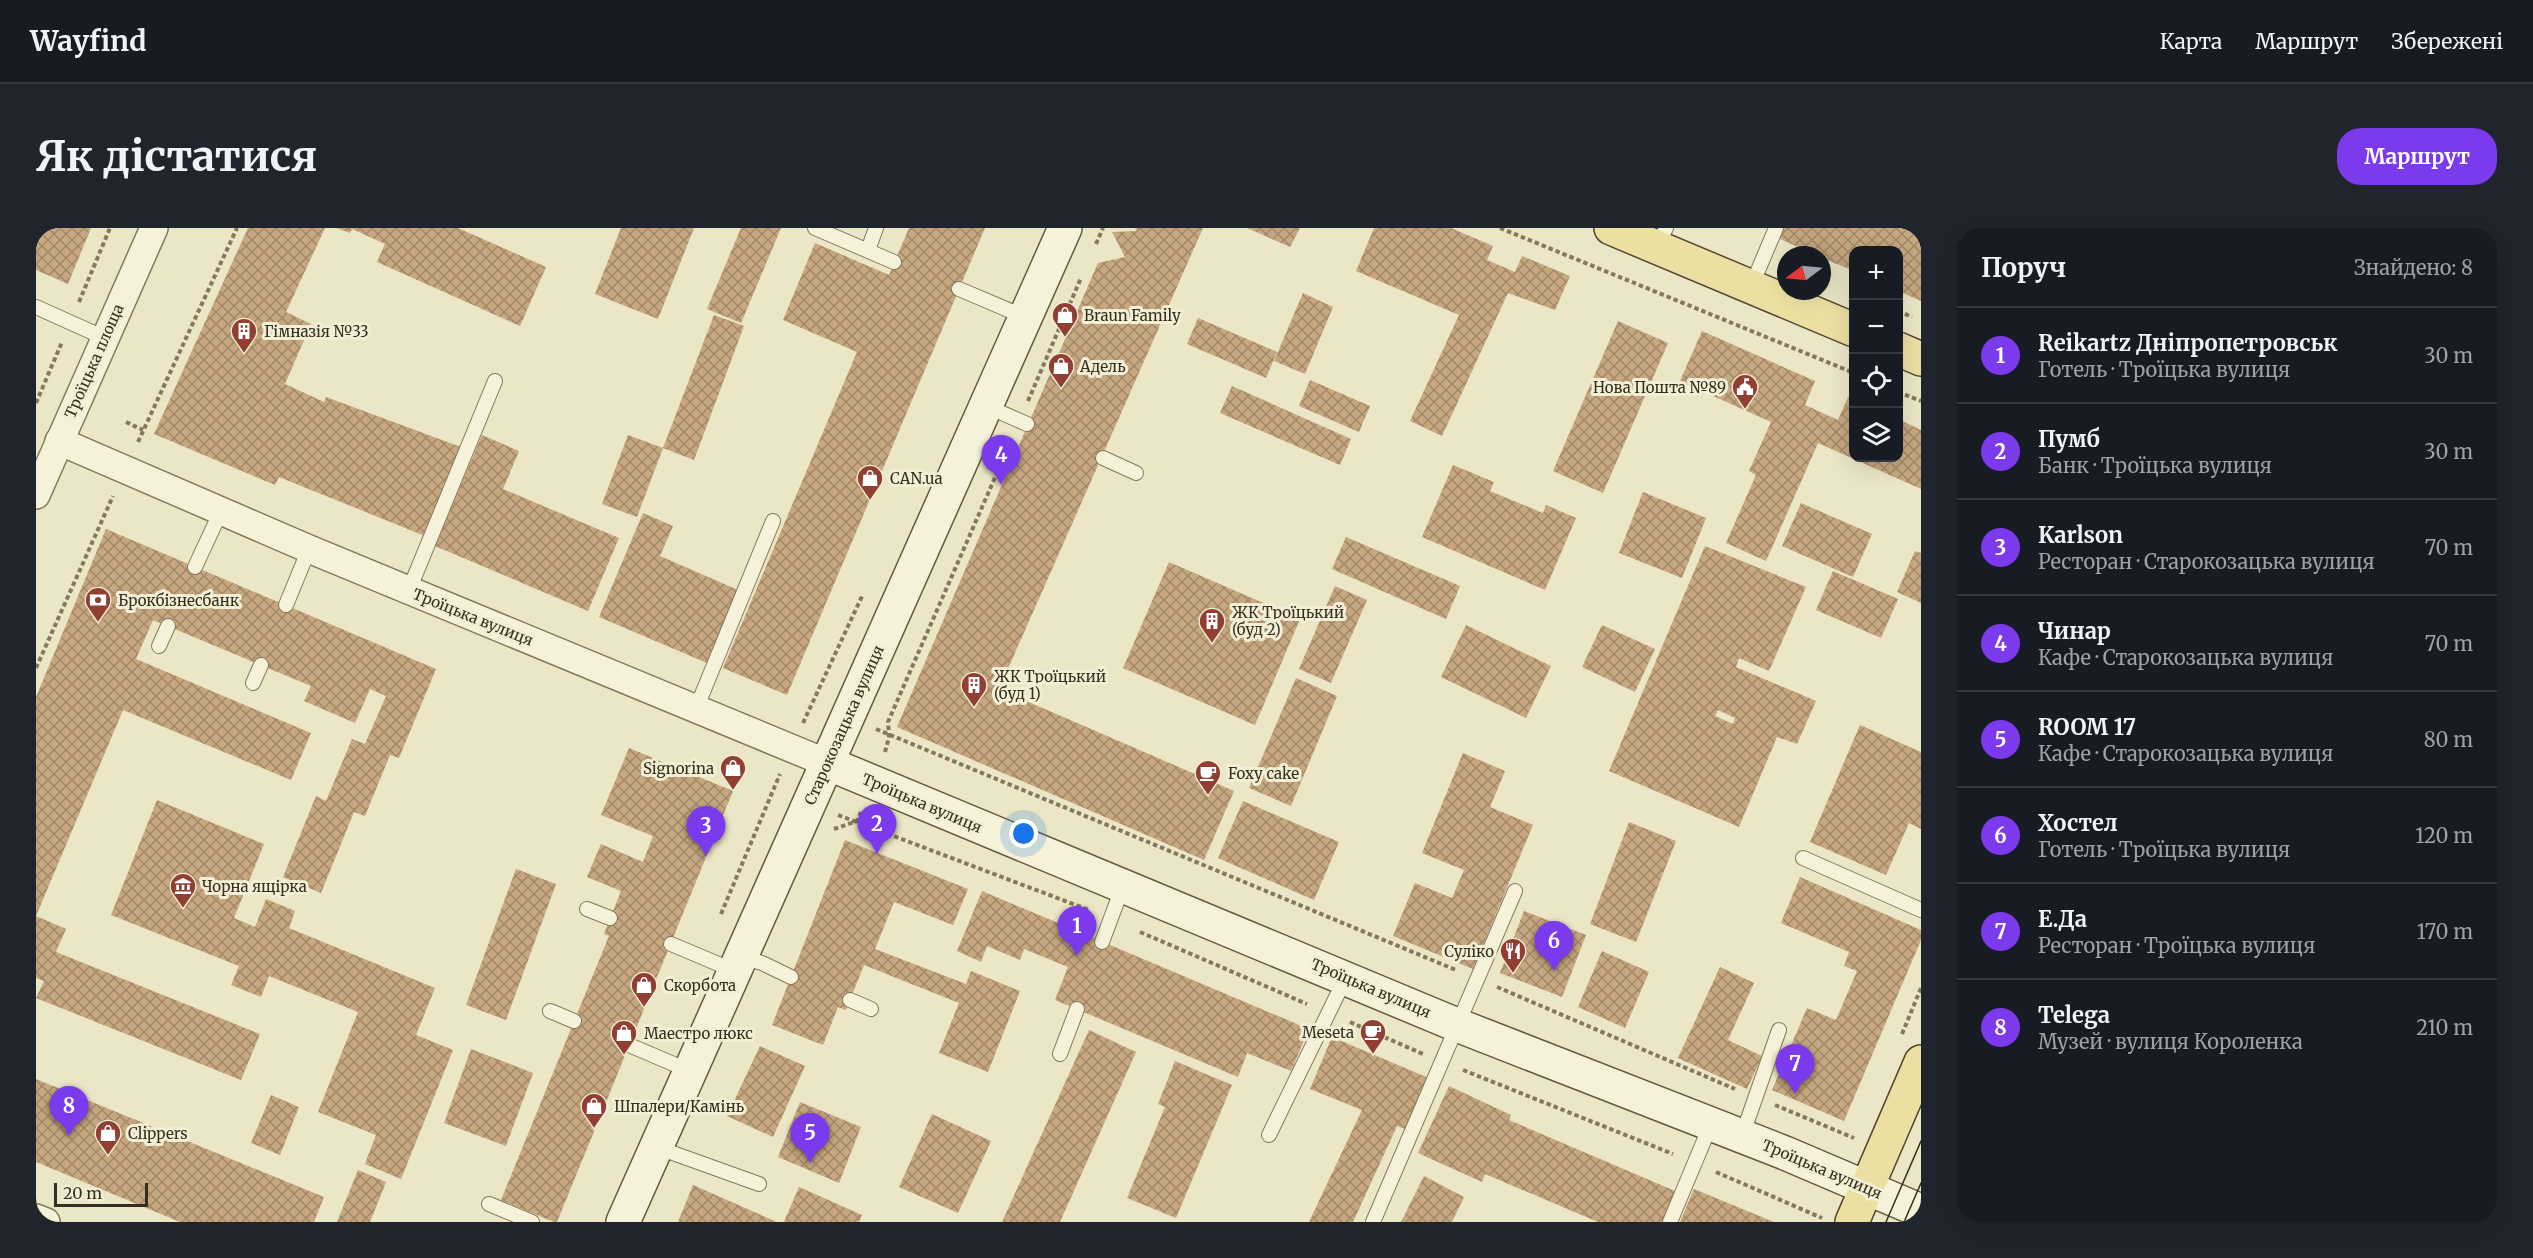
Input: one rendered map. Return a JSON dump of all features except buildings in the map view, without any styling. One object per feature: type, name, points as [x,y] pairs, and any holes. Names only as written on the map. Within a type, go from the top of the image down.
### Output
[{"type":"main road","points":[[1611,228],[1662,238],[1751,287],[1849,328]]},
{"type":"main road","points":[[1903,351],[1921,359]]},
{"type":"main road","points":[[1852,1222],[1867,1188],[1910,1052]]},
{"type":"street","name":"Троїцька площа","points":[[39,482],[154,228]]},
{"type":"street","name":"Старокозацька вулиця","points":[[623,1222],[1065,228]]},
{"type":"street","name":"Троїцька вулиця","points":[[59,441],[309,549],[1346,977],[1457,1025],[1742,1136],[1921,1211]]},
{"type":"street","points":[[36,1218],[46,1222]]},
{"type":"lane","points":[[815,228],[894,262]]},
{"type":"lane","points":[[868,250],[876,228]]},
{"type":"lane","points":[[1751,287],[1776,228]]},
{"type":"lane","points":[[959,289],[1025,317]]},
{"type":"lane","points":[[36,306],[105,338]]},
{"type":"lane","points":[[409,590],[495,381]]},
{"type":"lane","points":[[986,406],[1023,422]]},
{"type":"lane","points":[[1103,458],[1137,473]]},
{"type":"lane","points":[[195,567],[221,511]]},
{"type":"lane","points":[[696,709],[773,521]]},
{"type":"lane","points":[[286,605],[309,549]]},
{"type":"lane","points":[[159,646],[168,626]]},
{"type":"lane","points":[[253,683],[261,665]]},
{"type":"lane","points":[[1803,858],[1921,910]]},
{"type":"lane","points":[[1102,942],[1123,886]]},
{"type":"lane","points":[[1373,1222],[1515,891]]},
{"type":"lane","points":[[587,909],[610,918]]},
{"type":"lane","points":[[671,944],[738,964],[762,963],[791,977]]},
{"type":"lane","points":[[1269,1135],[1346,977]]},
{"type":"lane","points":[[850,1000],[871,1009]]},
{"type":"lane","points":[[1060,1054],[1077,1009]]},
{"type":"lane","points":[[550,1011],[574,1021]]},
{"type":"lane","points":[[1742,1136],[1779,1030]]},
{"type":"lane","points":[[629,1045],[690,1071]]},
{"type":"lane","points":[[1670,1222],[1711,1124]]},
{"type":"lane","points":[[656,1147],[759,1184]]},
{"type":"lane","points":[[489,1204],[532,1222]]},
{"type":"path","points":[[138,442],[237,228]]},
{"type":"path","points":[[1094,249],[1103,228]]},
{"type":"path","points":[[1500,228],[1849,372]]},
{"type":"path","points":[[1085,271],[1023,422],[888,722],[890,737],[1477,978],[1859,1140]]},
{"type":"path","points":[[36,403],[46,381]]},
{"type":"path","points":[[1903,394],[1921,401]]},
{"type":"path","points":[[126,422],[143,430]]},
{"type":"path","points":[[36,668],[116,491]]},
{"type":"path","points":[[1910,1052],[1921,988]]},
{"type":"tram line","points":[[1886,1222],[1921,1141]]},
{"type":"tram line","points":[[1904,1222],[1921,1183]]},
{"type":"place","name":"Braun Family","points":[[1065,338]]},
{"type":"place","name":"Гімназія №33","points":[[244,354]]},
{"type":"place","name":"Адель","points":[[1061,389]]},
{"type":"place","name":"Нова Пошта №89","points":[[1745,410]]},
{"type":"place","name":"Чинар","points":[[1001,485]]},
{"type":"place","name":"CAN.ua","points":[[870,501]]},
{"type":"place","name":"Брокбізнесбанк","points":[[98,623]]},
{"type":"place","name":"ЖК Троїцький (буд 2)","points":[[1212,644]]},
{"type":"place","name":"ЖК Троїцький (буд 1)","points":[[974,708]]},
{"type":"place","name":"Signorina","points":[[733,791]]},
{"type":"place","name":"Foxy cake","points":[[1208,796]]},
{"type":"place","name":"Пумб","points":[[877,854]]},
{"type":"place","name":"Karlson","points":[[706,856]]},
{"type":"place","name":"Чорна ящірка","points":[[183,909]]},
{"type":"place","name":"Reikartz Дніпропетровськ","points":[[1077,956]]},
{"type":"place","name":"Хостел","points":[[1554,971]]},
{"type":"place","name":"Суліко","points":[[1513,974]]},
{"type":"place","name":"Скорбота","points":[[644,1008]]},
{"type":"place","name":"Meseta","points":[[1373,1055]]},
{"type":"place","name":"Маестро люкс","points":[[624,1056]]},
{"type":"place","name":"Е.Да","points":[[1795,1094]]},
{"type":"place","name":"Шпалери/Камінь","points":[[594,1129]]},
{"type":"place","name":"Telega","points":[[69,1136]]},
{"type":"place","name":"Clippers","points":[[108,1156]]},
{"type":"place","name":"ROOM 17","points":[[810,1163]]}]
